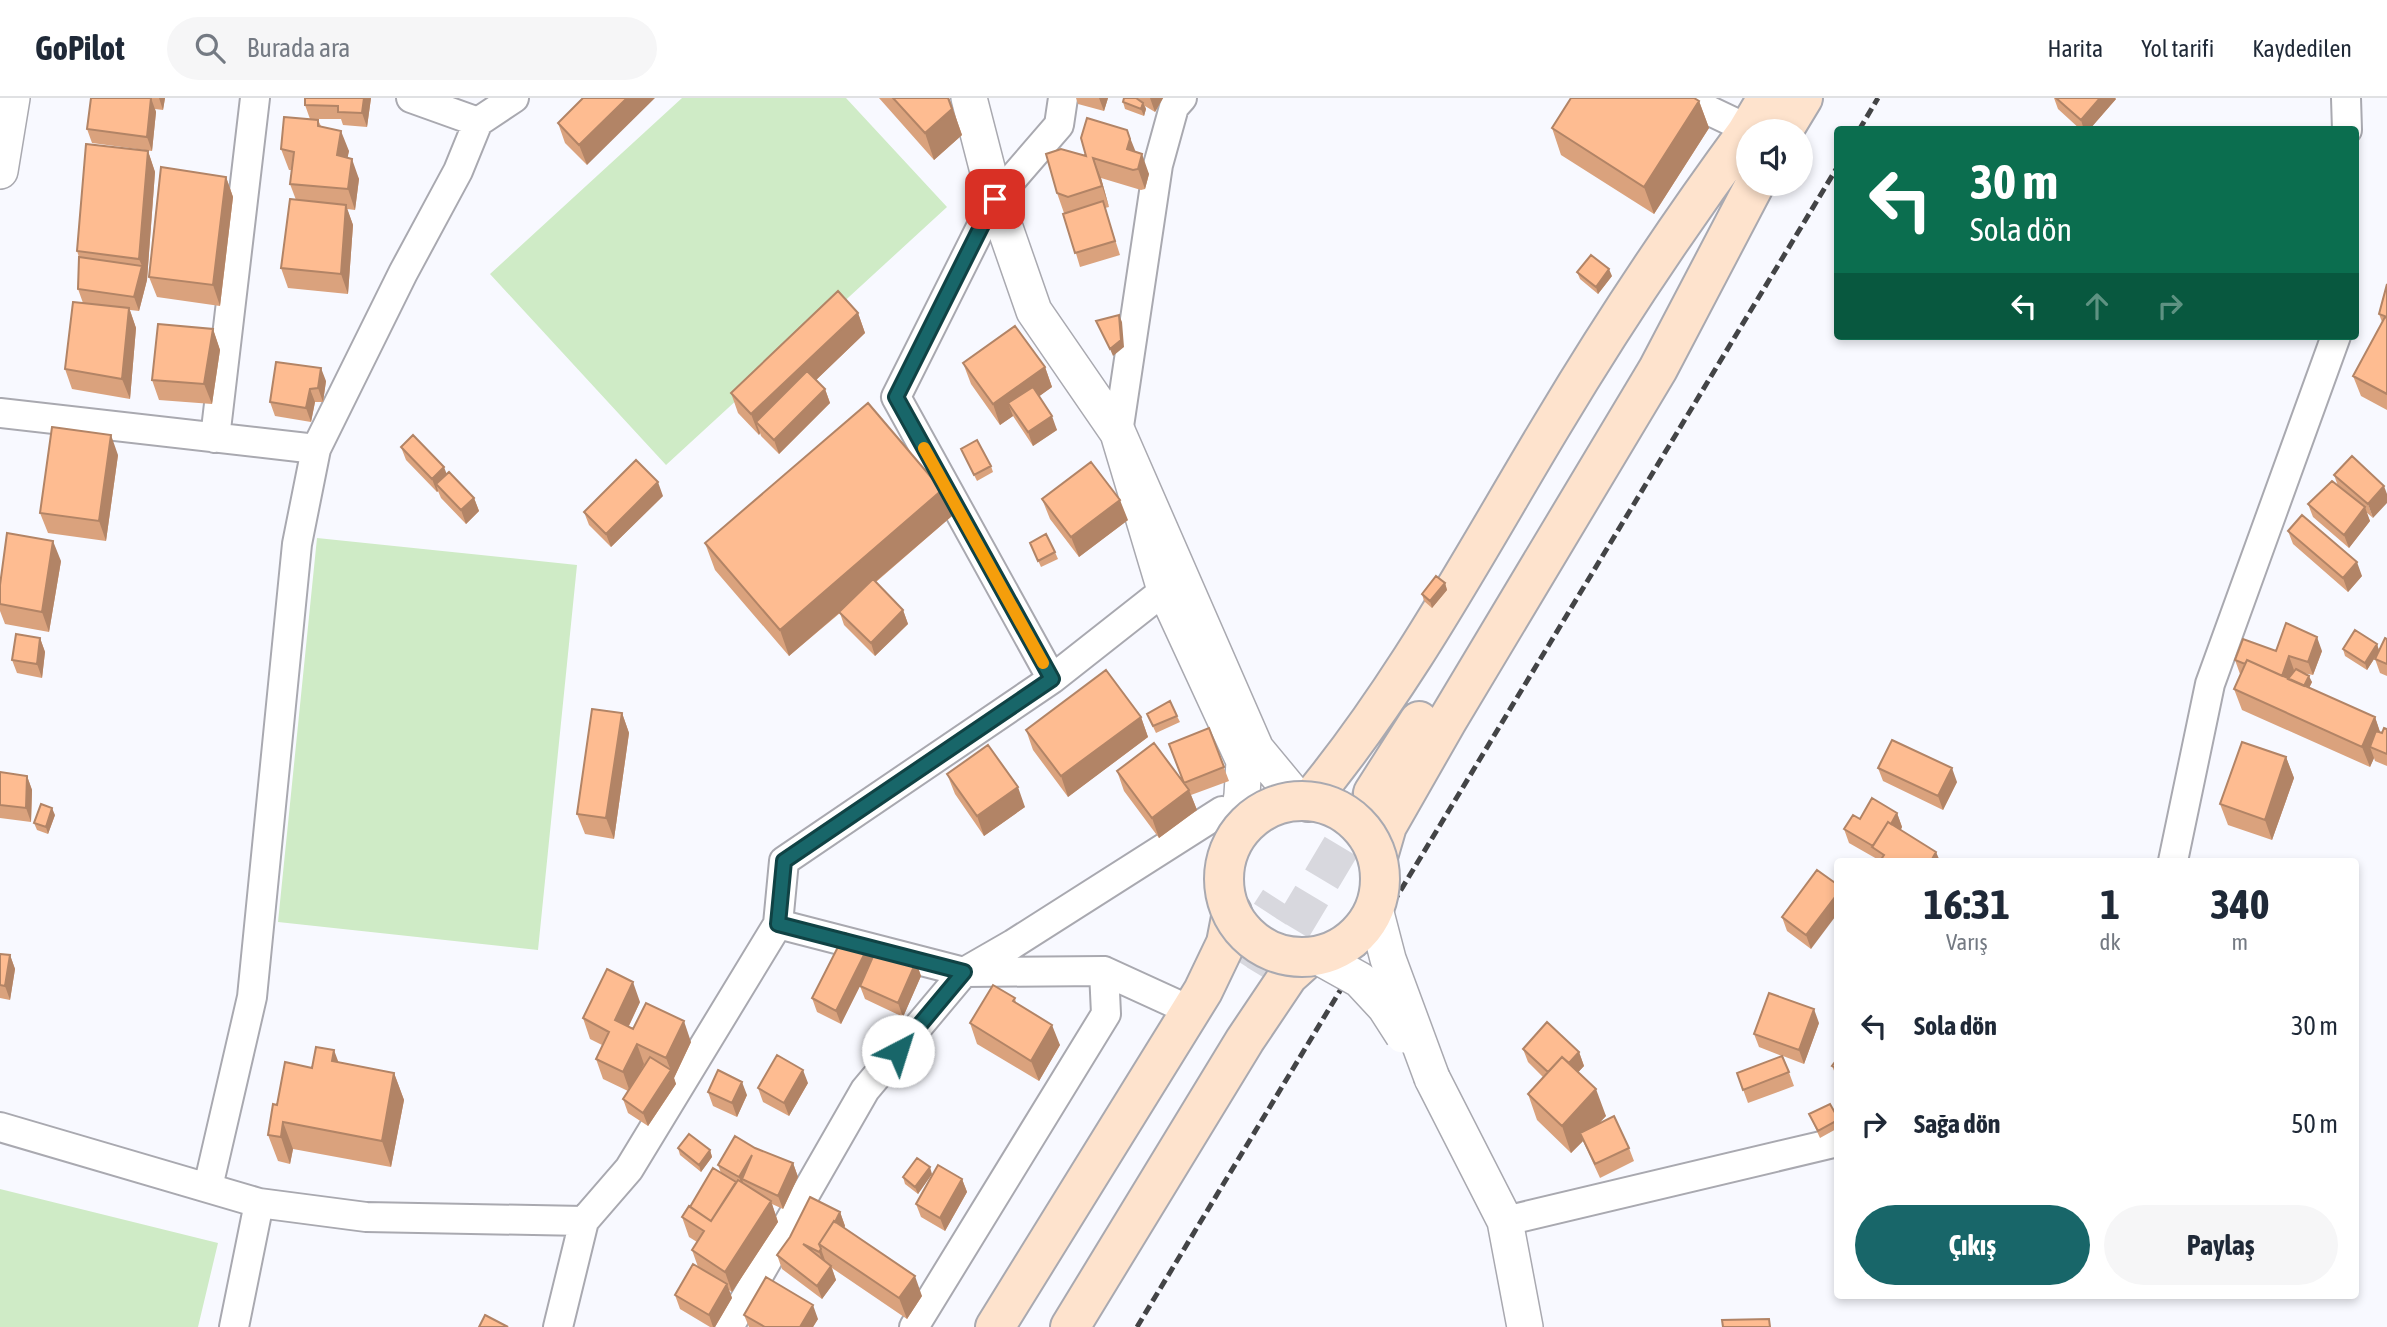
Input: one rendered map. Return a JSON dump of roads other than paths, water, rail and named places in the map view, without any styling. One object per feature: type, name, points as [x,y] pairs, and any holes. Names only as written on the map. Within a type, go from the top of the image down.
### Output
[{"type":"main road","points":[[1768,119],[1803,98]]},
{"type":"main road","points":[[1303,802],[1351,750],[1420,648],[1562,410],[1688,213],[1736,155]]},
{"type":"main road","points":[[1736,166],[1438,650],[1364,788],[1476,633],[1746,196]]},
{"type":"main road","points":[[1378,857],[1387,826],[1658,369],[1747,196]]},
{"type":"main road","points":[[1303,802],[1324,804],[1347,815],[1366,834],[1378,857],[1381,883],[1375,909],[1362,931],[1341,947],[1313,956],[1291,957],[1266,948],[1246,933],[1231,912],[1225,887],[1229,825],[1252,819],[1274,806],[1303,802]]},
{"type":"main road","points":[[995,1327],[1188,997],[1226,943],[1231,912]]},
{"type":"main road","points":[[1070,1327],[1245,1040],[1287,976],[1313,956]]},
{"type":"main road","points":[[1021,1327],[1251,969],[1044,1327]]},
{"type":"street","points":[[0,165],[12,98]]},
{"type":"street","points":[[215,438],[255,98]]},
{"type":"street","points":[[411,98],[478,122]]},
{"type":"street","points":[[208,1187],[252,997],[297,544],[316,449],[403,273],[458,170],[478,122],[514,98]]},
{"type":"street","points":[[729,1327],[865,1090],[964,972],[1229,825],[1242,796],[1244,761],[1118,433],[1034,311],[995,199],[969,98]]},
{"type":"street","points":[[1052,679],[896,397],[995,199],[1059,125],[1063,98]]},
{"type":"street","points":[[1182,98],[1174,107],[1158,165],[1118,433],[1165,590],[1196,634],[1256,749],[1303,802]]},
{"type":"street","points":[[1683,98],[1753,119]]},
{"type":"street","points":[[2346,98],[2347,126]]},
{"type":"street","points":[[2174,858],[2210,684],[2335,340]]},
{"type":"street","points":[[0,413],[316,449]]},
{"type":"street","points":[[558,1327],[584,1221],[629,1169],[778,924],[784,861],[1052,679],[1165,590]]},
{"type":"street","points":[[1375,909],[1388,959],[1432,1078]]},
{"type":"street","points":[[778,924],[964,972],[1104,971],[1188,997]]},
{"type":"street","points":[[1313,956],[1360,980],[1385,1007],[1432,1078],[1505,1221],[1525,1327]]},
{"type":"street","points":[[914,1327],[1106,1014],[1104,971]]},
{"type":"street","points":[[0,1127],[259,1203],[366,1217],[584,1221]]},
{"type":"street","points":[[1505,1221],[1834,1143]]},
{"type":"street","points":[[234,1327],[259,1203]]},
{"type":"tunnel","points":[[1263,977],[1373,793]]},
{"type":"tunnel","points":[[1239,962],[1279,900]]},
{"type":"railway","points":[[1861,126],[1878,98]]},
{"type":"railway","points":[[1137,1327],[1834,173]]}]
